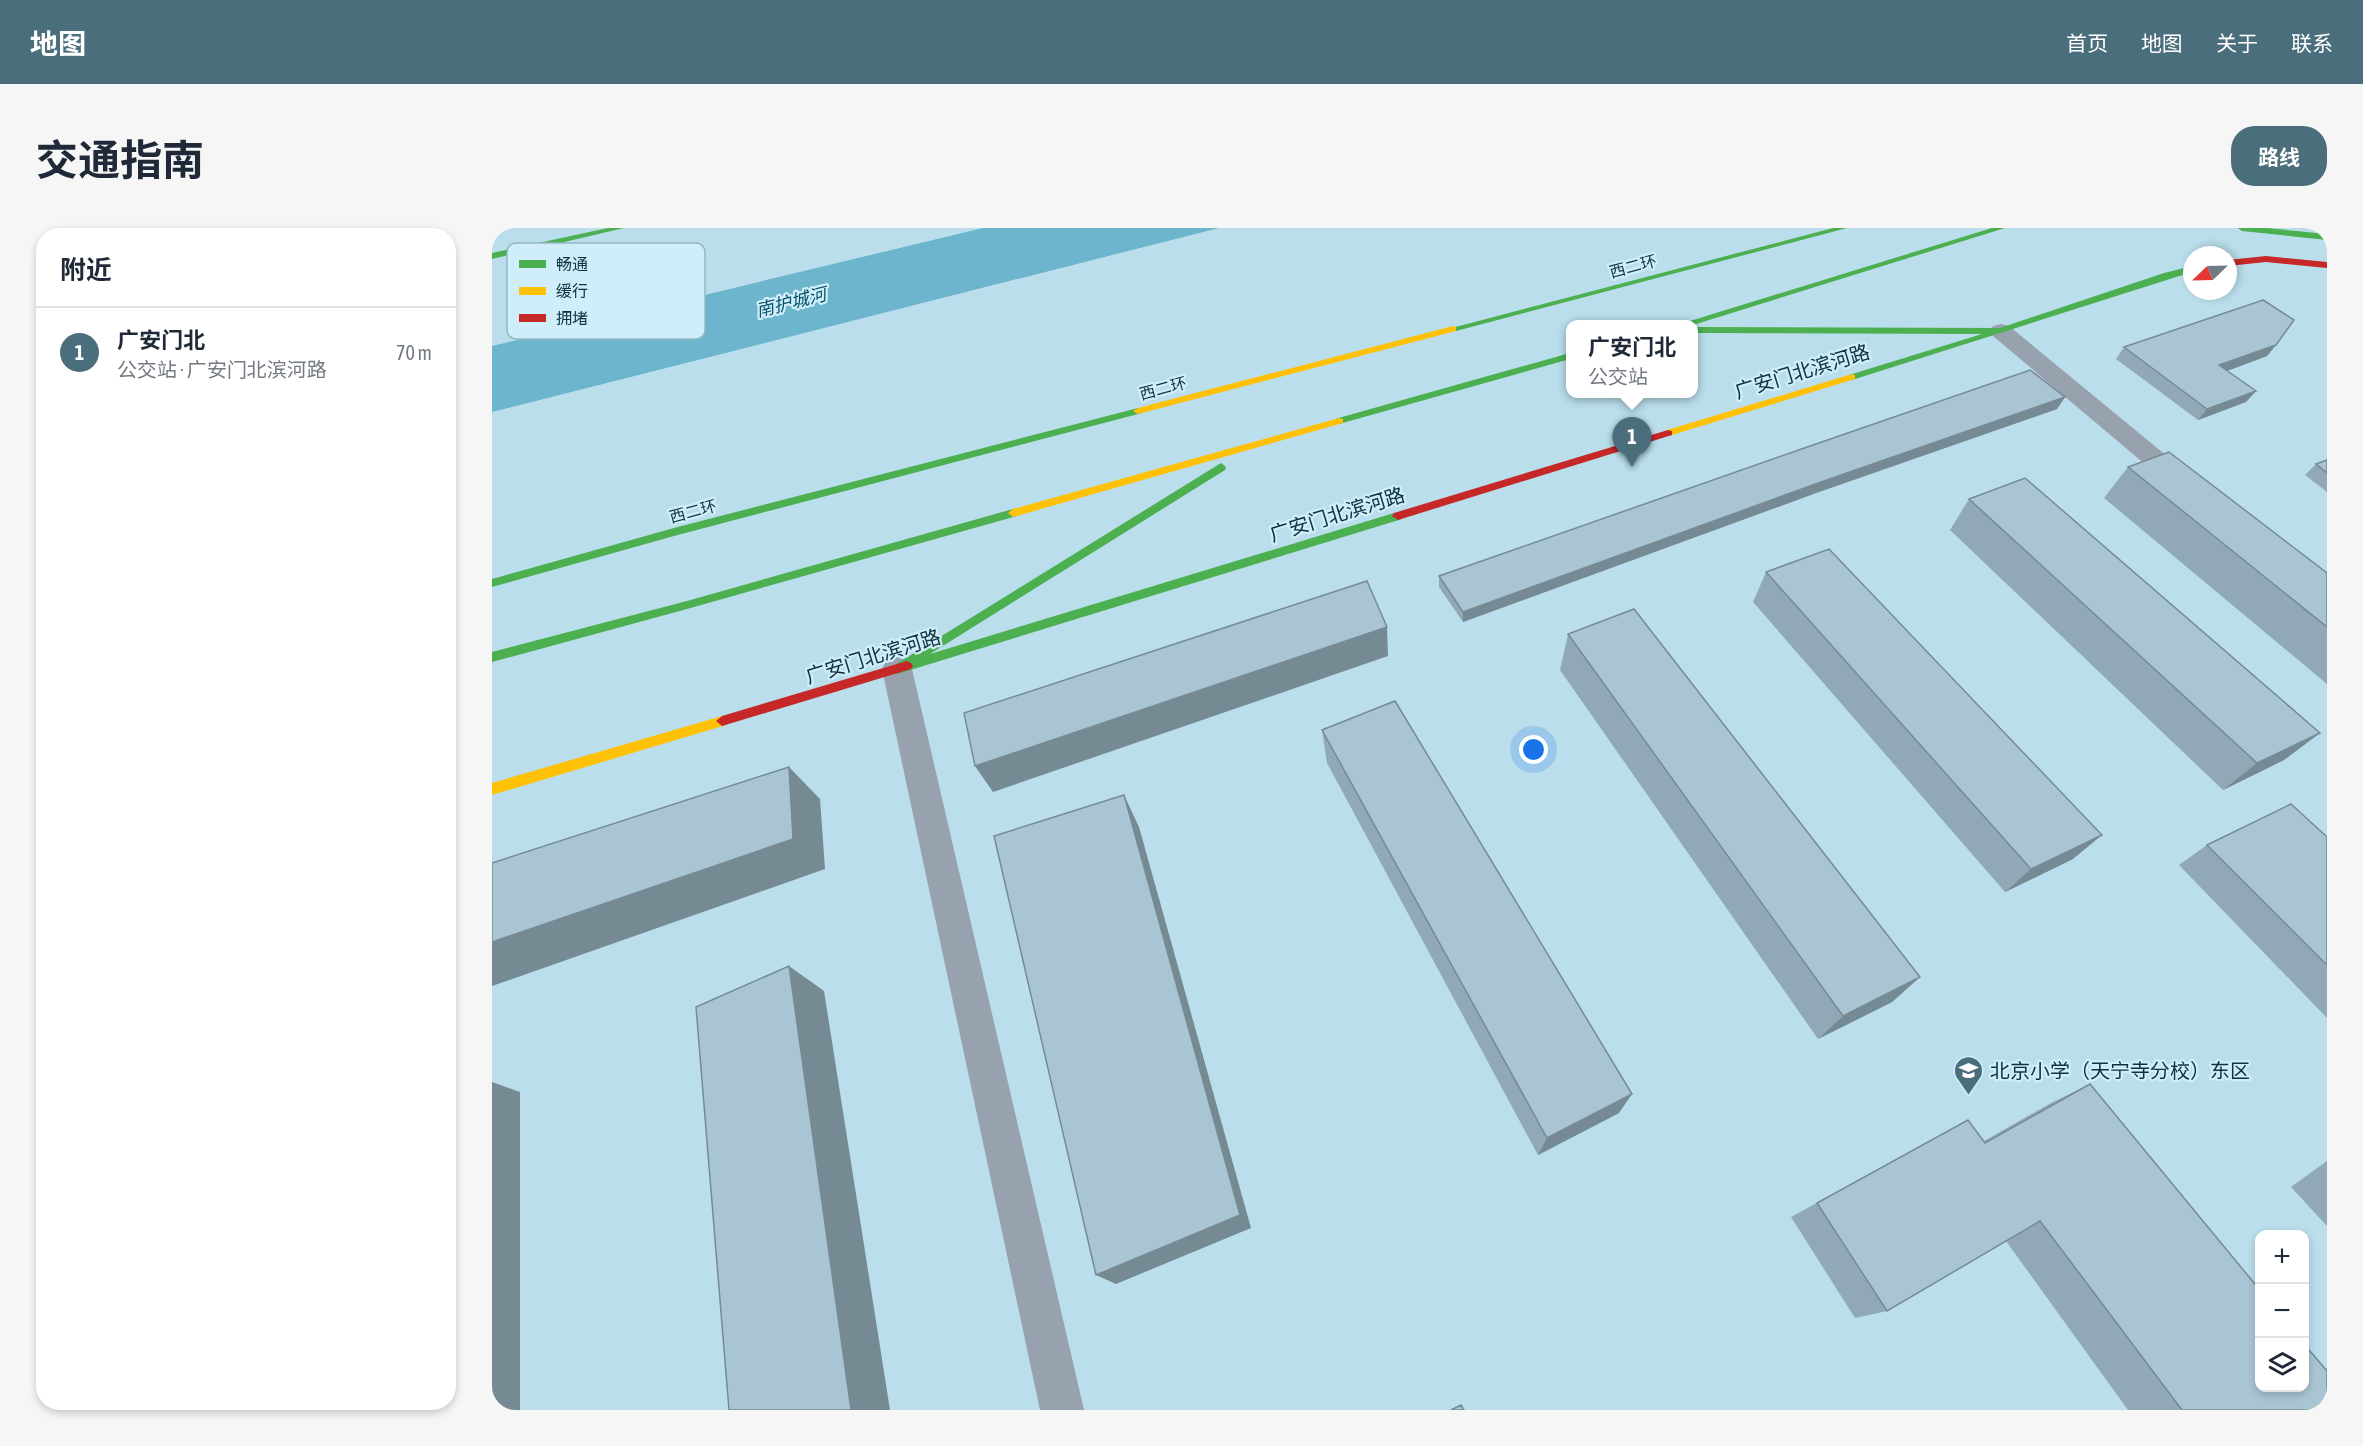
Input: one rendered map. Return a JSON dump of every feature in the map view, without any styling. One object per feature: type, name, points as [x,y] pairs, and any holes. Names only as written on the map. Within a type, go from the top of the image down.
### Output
[{"type":"main road","points":[[551,243],[620,228]]},
{"type":"main road","name":"西二环","points":[[492,583],[674,532],[1843,228]]},
{"type":"main road","points":[[1694,320],[2001,228]]},
{"type":"main road","points":[[2241,228],[2327,237]]},
{"type":"main road","points":[[492,256],[507,253]]},
{"type":"main road","points":[[2237,262],[2266,259],[2327,265]]},
{"type":"main road","name":"广安门北滨河路","points":[[492,789],[897,669],[2001,331],[2183,271]]},
{"type":"main road","points":[[1698,330],[2001,331]]},
{"type":"main road","points":[[492,657],[1253,447],[1566,357]]},
{"type":"main road","points":[[897,669],[1253,447]]},
{"type":"main road","points":[[515,562],[674,532]]},
{"type":"main road","points":[[514,665],[687,605]]},
{"type":"street","points":[[2001,331],[2209,504]]},
{"type":"street","points":[[897,669],[1062,1410]]},
{"type":"water","name":"南护城河","points":[[983,228],[1219,228],[492,412],[492,346],[521,339],[705,339],[705,295]]},
{"type":"building","points":[[2263,300],[2294,320],[2276,345],[2219,365],[2256,391],[2207,409],[2124,347]]},
{"type":"building","points":[[2030,370],[2065,397],[1821,482],[1463,612],[1439,576],[1813,445]]},
{"type":"building","points":[[2169,452],[2327,573],[2327,627],[2128,467]]},
{"type":"building","points":[[2327,460],[2327,473],[2316,464]]},
{"type":"building","points":[[2025,478],[2320,733],[2257,763],[1969,499]]},
{"type":"building","points":[[1829,549],[2102,835],[2031,869],[1766,572]]},
{"type":"building","points":[[1367,581],[1387,627],[975,766],[964,713]]},
{"type":"building","points":[[1634,609],[1920,977],[1843,1016],[1568,634]]},
{"type":"building","points":[[1395,701],[1632,1094],[1547,1138],[1322,730]]},
{"type":"building","points":[[789,767],[793,839],[492,942],[492,863]]},
{"type":"building","points":[[1124,795],[1240,1215],[1096,1275],[994,836]]},
{"type":"building","points":[[2291,804],[2327,837],[2327,965],[2207,845]]},
{"type":"building","points":[[789,966],[851,1410],[729,1410],[696,1007]]},
{"type":"building","points":[[2090,1084],[2255,1284],[2255,1392],[2309,1392],[2309,1350],[2327,1371],[2327,1410],[2182,1410],[2040,1221],[1887,1311],[1817,1203],[1968,1120],[1985,1143]]},
{"type":"building","points":[[1461,1405],[1464,1410],[1451,1410]]},
{"type":"traffic: fast","points":[[551,243],[620,228]]},
{"type":"traffic: fast","points":[[1453,329],[1843,228]]},
{"type":"traffic: fast","points":[[1697,320],[2001,228]]},
{"type":"traffic: fast","points":[[2242,228],[2327,237]]},
{"type":"traffic: fast","points":[[492,256],[507,253]]},
{"type":"traffic: fast","points":[[1852,377],[2183,271]]},
{"type":"traffic: fast","points":[[1698,330],[2001,331]]},
{"type":"traffic: fast","points":[[1339,421],[1566,357]]},
{"type":"traffic: fast","points":[[492,583],[674,532],[1138,411]]},
{"type":"traffic: fast","points":[[897,669],[1221,467]]},
{"type":"traffic: fast","points":[[492,657],[687,605],[1013,513]]},
{"type":"traffic: fast","points":[[907,666],[1398,516]]},
{"type":"traffic: slow","points":[[1138,411],[1453,329]]},
{"type":"traffic: slow","points":[[1668,433],[1852,377]]},
{"type":"traffic: slow","points":[[1013,513],[1339,421]]},
{"type":"traffic: slow","points":[[492,789],[722,721]]},
{"type":"traffic: jam","points":[[2237,262],[2266,259],[2327,265]]},
{"type":"traffic: jam","points":[[1398,516],[1668,433]]},
{"type":"traffic: jam","points":[[722,721],[907,666]]},
{"type":"place","name":"广安门北","points":[[1632,467]]},
{"type":"place","name":"北京小学（天宁寺分校）东区","points":[[1969,1096]]}]
